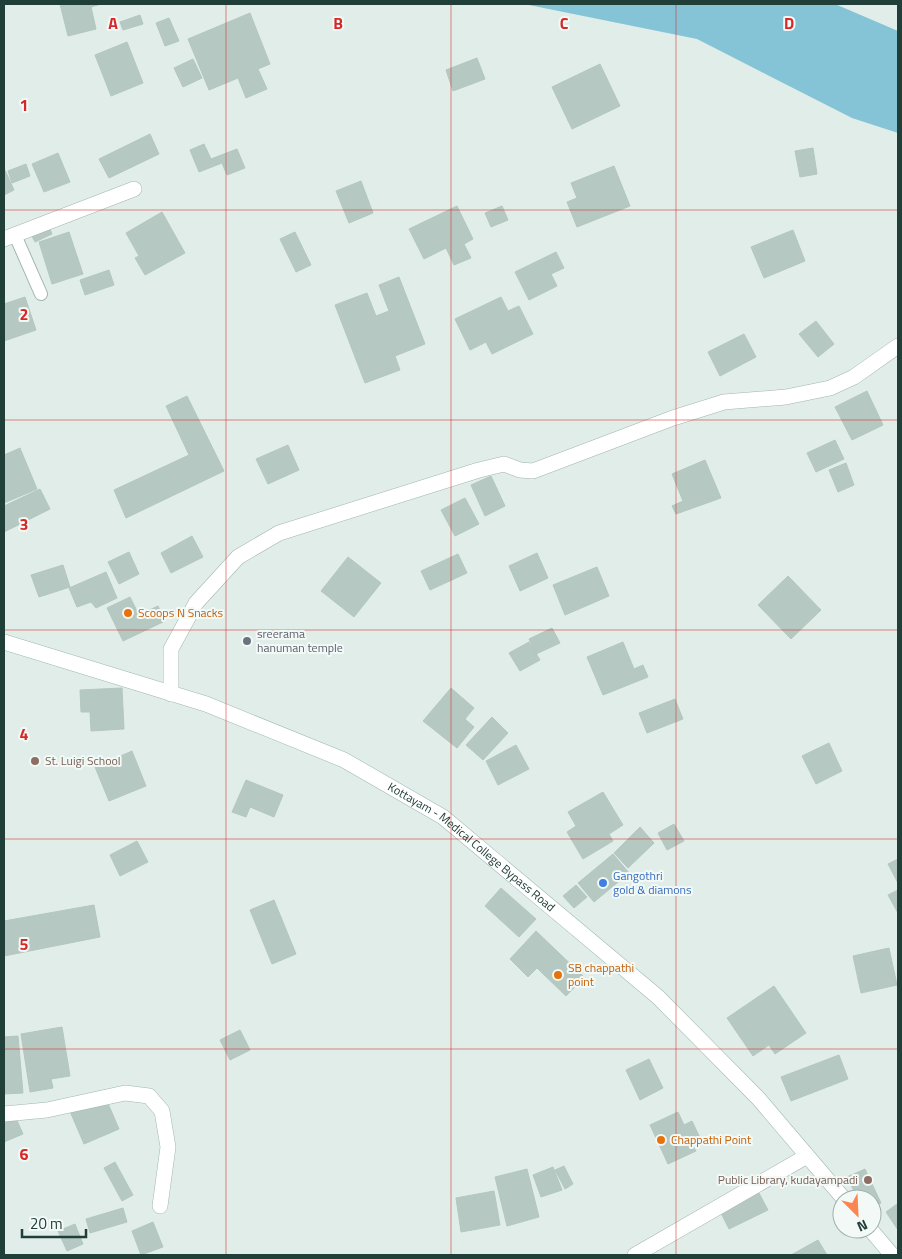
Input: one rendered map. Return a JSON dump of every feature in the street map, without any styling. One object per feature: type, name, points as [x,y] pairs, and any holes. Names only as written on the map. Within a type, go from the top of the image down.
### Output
[{"type":"street","points":[[9,237],[134,189]]},
{"type":"street","points":[[171,694],[171,649],[196,603],[238,557],[279,533],[479,470],[504,464],[520,470],[533,471],[674,418],[724,402],[786,396],[830,388],[854,377],[898,346]]},
{"type":"street","name":"Kottayam - Medical College Bypass Road","points":[[4,642],[206,704],[344,760],[443,817],[658,998],[758,1098],[835,1189]]},
{"type":"street","points":[[4,1114],[47,1110],[125,1092],[149,1096],[162,1111],[168,1147],[160,1206]]},
{"type":"street","points":[[635,1255],[807,1156]]},
{"type":"street","points":[[878,1239],[892,1255]]},
{"type":"lane","points":[[9,237],[40,294]]},
{"type":"water","points":[[524,4],[835,4],[898,31],[898,133],[852,118],[697,39]]},
{"type":"building","points":[[60,4],[101,4],[91,7],[96,29],[68,36]]},
{"type":"building","points":[[250,13],[270,64],[258,69],[267,89],[246,98],[238,78],[209,90],[188,39]]},
{"type":"building","points":[[140,15],[143,24],[123,30],[120,22]]},
{"type":"building","points":[[169,18],[179,41],[165,46],[156,23]]},
{"type":"building","points":[[127,42],[143,83],[111,96],[95,55]]},
{"type":"building","points":[[477,58],[485,79],[453,91],[446,70]]},
{"type":"building","points":[[193,59],[202,78],[183,87],[174,68]]},
{"type":"building","points":[[600,64],[620,106],[572,129],[552,87]]},
{"type":"building","points":[[150,134],[159,154],[109,178],[99,159]]},
{"type":"building","points":[[204,144],[211,159],[237,149],[245,168],[227,175],[222,163],[199,172],[190,150]]},
{"type":"building","points":[[813,148],[817,174],[800,177],[795,151]]},
{"type":"building","points":[[58,153],[70,182],[44,192],[32,164]]},
{"type":"building","points":[[26,164],[30,176],[12,183],[8,171]]},
{"type":"building","points":[[614,166],[630,206],[577,227],[567,202],[577,198],[571,183]]},
{"type":"building","points":[[4,168],[14,190],[4,195]]},
{"type":"building","points":[[361,181],[373,213],[349,223],[336,191]]},
{"type":"building","points":[[457,206],[473,239],[464,244],[471,258],[454,265],[446,248],[424,259],[409,229]]},
{"type":"building","points":[[502,206],[508,220],[491,227],[485,213]]},
{"type":"building","points":[[162,212],[185,253],[145,275],[135,258],[139,256],[126,233]]},
{"type":"building","points":[[48,224],[52,234],[35,242],[30,232]]},
{"type":"building","points":[[793,230],[805,261],[764,278],[751,247]]},
{"type":"building","points":[[69,232],[83,274],[52,284],[39,242]]},
{"type":"building","points":[[295,232],[311,265],[296,272],[280,239]]},
{"type":"building","points":[[556,252],[564,268],[551,274],[557,286],[529,300],[515,272]]},
{"type":"building","points":[[109,270],[114,285],[85,295],[80,280]]},
{"type":"building","points":[[399,277],[425,344],[395,356],[400,370],[365,383],[335,305],[367,293],[376,316],[389,311],[379,285]]},
{"type":"building","points":[[25,297],[36,330],[4,341],[4,304]]},
{"type":"building","points":[[501,297],[508,311],[519,306],[533,334],[492,354],[486,342],[470,350],[455,319]]},
{"type":"building","points":[[816,321],[834,344],[818,357],[799,334]]},
{"type":"building","points":[[744,334],[756,357],[720,376],[708,352]]},
{"type":"building","points":[[867,391],[883,425],[852,440],[835,407]]},
{"type":"building","points":[[187,396],[224,471],[126,518],[114,490],[189,455],[166,406]]},
{"type":"building","points":[[835,440],[844,459],[816,472],[807,453]]},
{"type":"building","points":[[288,445],[299,470],[268,484],[256,459]]},
{"type":"building","points":[[20,448],[37,489],[4,503],[4,455]]},
{"type":"building","points":[[705,460],[721,498],[676,514],[672,506],[683,501],[672,474]]},
{"type":"building","points":[[846,463],[854,485],[838,492],[829,470]]},
{"type":"building","points":[[491,476],[505,506],[485,516],[471,485]]},
{"type":"building","points":[[40,489],[50,509],[4,532],[4,506]]},
{"type":"building","points":[[465,498],[479,524],[455,536],[441,510]]},
{"type":"building","points":[[192,536],[203,557],[171,573],[161,553]]},
{"type":"building","points":[[129,552],[139,574],[119,584],[108,562]]},
{"type":"building","points":[[537,553],[548,578],[520,591],[509,566]]},
{"type":"building","points":[[458,554],[467,573],[430,590],[421,571]]},
{"type":"building","points":[[348,557],[381,583],[354,617],[321,591]]},
{"type":"building","points":[[63,565],[70,587],[39,597],[31,575]]},
{"type":"building","points":[[597,567],[609,596],[565,615],[553,585]]},
{"type":"building","points":[[106,572],[117,598],[96,608],[91,602],[77,607],[69,588]]},
{"type":"building","points":[[788,576],[821,610],[791,639],[758,605]]},
{"type":"building","points":[[130,597],[139,615],[158,606],[165,621],[123,641],[107,608]]},
{"type":"building","points":[[552,628],[560,643],[536,654],[529,639]]},
{"type":"building","points":[[529,642],[540,660],[520,671],[509,653]]},
{"type":"building","points":[[623,642],[634,669],[643,665],[648,677],[603,695],[587,657]]},
{"type":"building","points":[[122,688],[124,729],[91,731],[90,712],[81,712],[80,690]]},
{"type":"building","points":[[451,688],[474,708],[465,719],[474,727],[457,748],[423,721]]},
{"type":"building","points":[[675,699],[683,719],[647,733],[639,713]]},
{"type":"building","points":[[492,717],[508,733],[483,760],[466,745]]},
{"type":"building","points":[[829,743],[842,771],[816,784],[802,756]]},
{"type":"building","points":[[516,745],[529,769],[498,785],[486,761]]},
{"type":"building","points":[[132,751],[146,786],[109,801],[95,767]]},
{"type":"building","points":[[246,780],[283,795],[274,817],[250,807],[246,817],[232,812]]},
{"type":"building","points":[[603,792],[623,825],[609,834],[613,841],[583,859],[567,832],[576,826],[568,812]]},
{"type":"building","points":[[674,824],[684,841],[667,850],[658,833]]},
{"type":"building","points":[[640,827],[654,843],[628,868],[614,853]]},
{"type":"building","points":[[137,841],[148,862],[120,876],[110,855]]},
{"type":"building","points":[[613,854],[629,873],[594,902],[578,883]]},
{"type":"building","points":[[898,859],[898,883],[888,864]]},
{"type":"building","points":[[576,885],[587,897],[574,908],[563,896]]},
{"type":"building","points":[[501,888],[536,919],[519,937],[485,906]]},
{"type":"building","points":[[898,890],[898,913],[888,895]]},
{"type":"building","points":[[274,900],[296,954],[272,964],[250,910]]},
{"type":"building","points":[[94,905],[100,937],[4,956],[4,921]]},
{"type":"building","points":[[536,931],[584,977],[566,996],[537,968],[528,977],[510,959]]},
{"type":"building","points":[[889,948],[897,985],[861,993],[853,956]]},
{"type":"building","points":[[774,986],[806,1033],[775,1054],[769,1045],[753,1056],[727,1018]]},
{"type":"building","points":[[62,1027],[70,1076],[51,1079],[53,1088],[30,1092],[21,1034]]},
{"type":"building","points":[[240,1030],[250,1050],[230,1060],[220,1040]]},
{"type":"building","points":[[18,1036],[23,1093],[4,1094],[4,1037]]},
{"type":"building","points":[[839,1055],[848,1079],[791,1101],[781,1077]]},
{"type":"building","points":[[649,1059],[663,1088],[640,1100],[626,1070]]},
{"type":"building","points":[[104,1094],[119,1129],[84,1144],[69,1109]]},
{"type":"building","points":[[678,1112],[684,1125],[692,1121],[701,1140],[692,1145],[696,1151],[668,1164],[650,1125]]},
{"type":"building","points":[[15,1116],[23,1134],[4,1142],[4,1121]]},
{"type":"building","points":[[115,1162],[133,1195],[122,1201],[104,1168]]},
{"type":"building","points":[[564,1166],[573,1184],[565,1189],[555,1170]]},
{"type":"building","points":[[553,1167],[562,1190],[541,1197],[533,1175]]},
{"type":"building","points":[[527,1169],[539,1217],[507,1226],[495,1177]]},
{"type":"building","points":[[865,1169],[874,1189],[853,1189],[847,1177]]},
{"type":"building","points":[[494,1191],[500,1225],[461,1232],[456,1198]]},
{"type":"building","points":[[759,1193],[768,1210],[729,1229],[720,1211]]},
{"type":"building","points":[[897,1204],[898,1206],[898,1230],[886,1212]]},
{"type":"building","points":[[123,1208],[127,1222],[90,1233],[86,1219]]},
{"type":"building","points":[[153,1222],[163,1247],[141,1255],[132,1231]]},
{"type":"building","points":[[75,1224],[83,1244],[67,1251],[58,1231]]},
{"type":"building","points":[[818,1240],[827,1255],[791,1255]]},
{"type":"place","name":"Scoops N Snacks","points":[[128,613]]},
{"type":"place","name":"sreerama hanuman temple","points":[[247,641]]},
{"type":"place","name":"St. Luigi School","points":[[35,761]]},
{"type":"place","name":"Gangothri gold & diamons","points":[[603,883]]},
{"type":"place","name":"SB chappathi point","points":[[558,975]]},
{"type":"place","name":"Chappathi Point","points":[[661,1140]]},
{"type":"place","name":"Public Library, kudayampadi","points":[[868,1180]]}]
